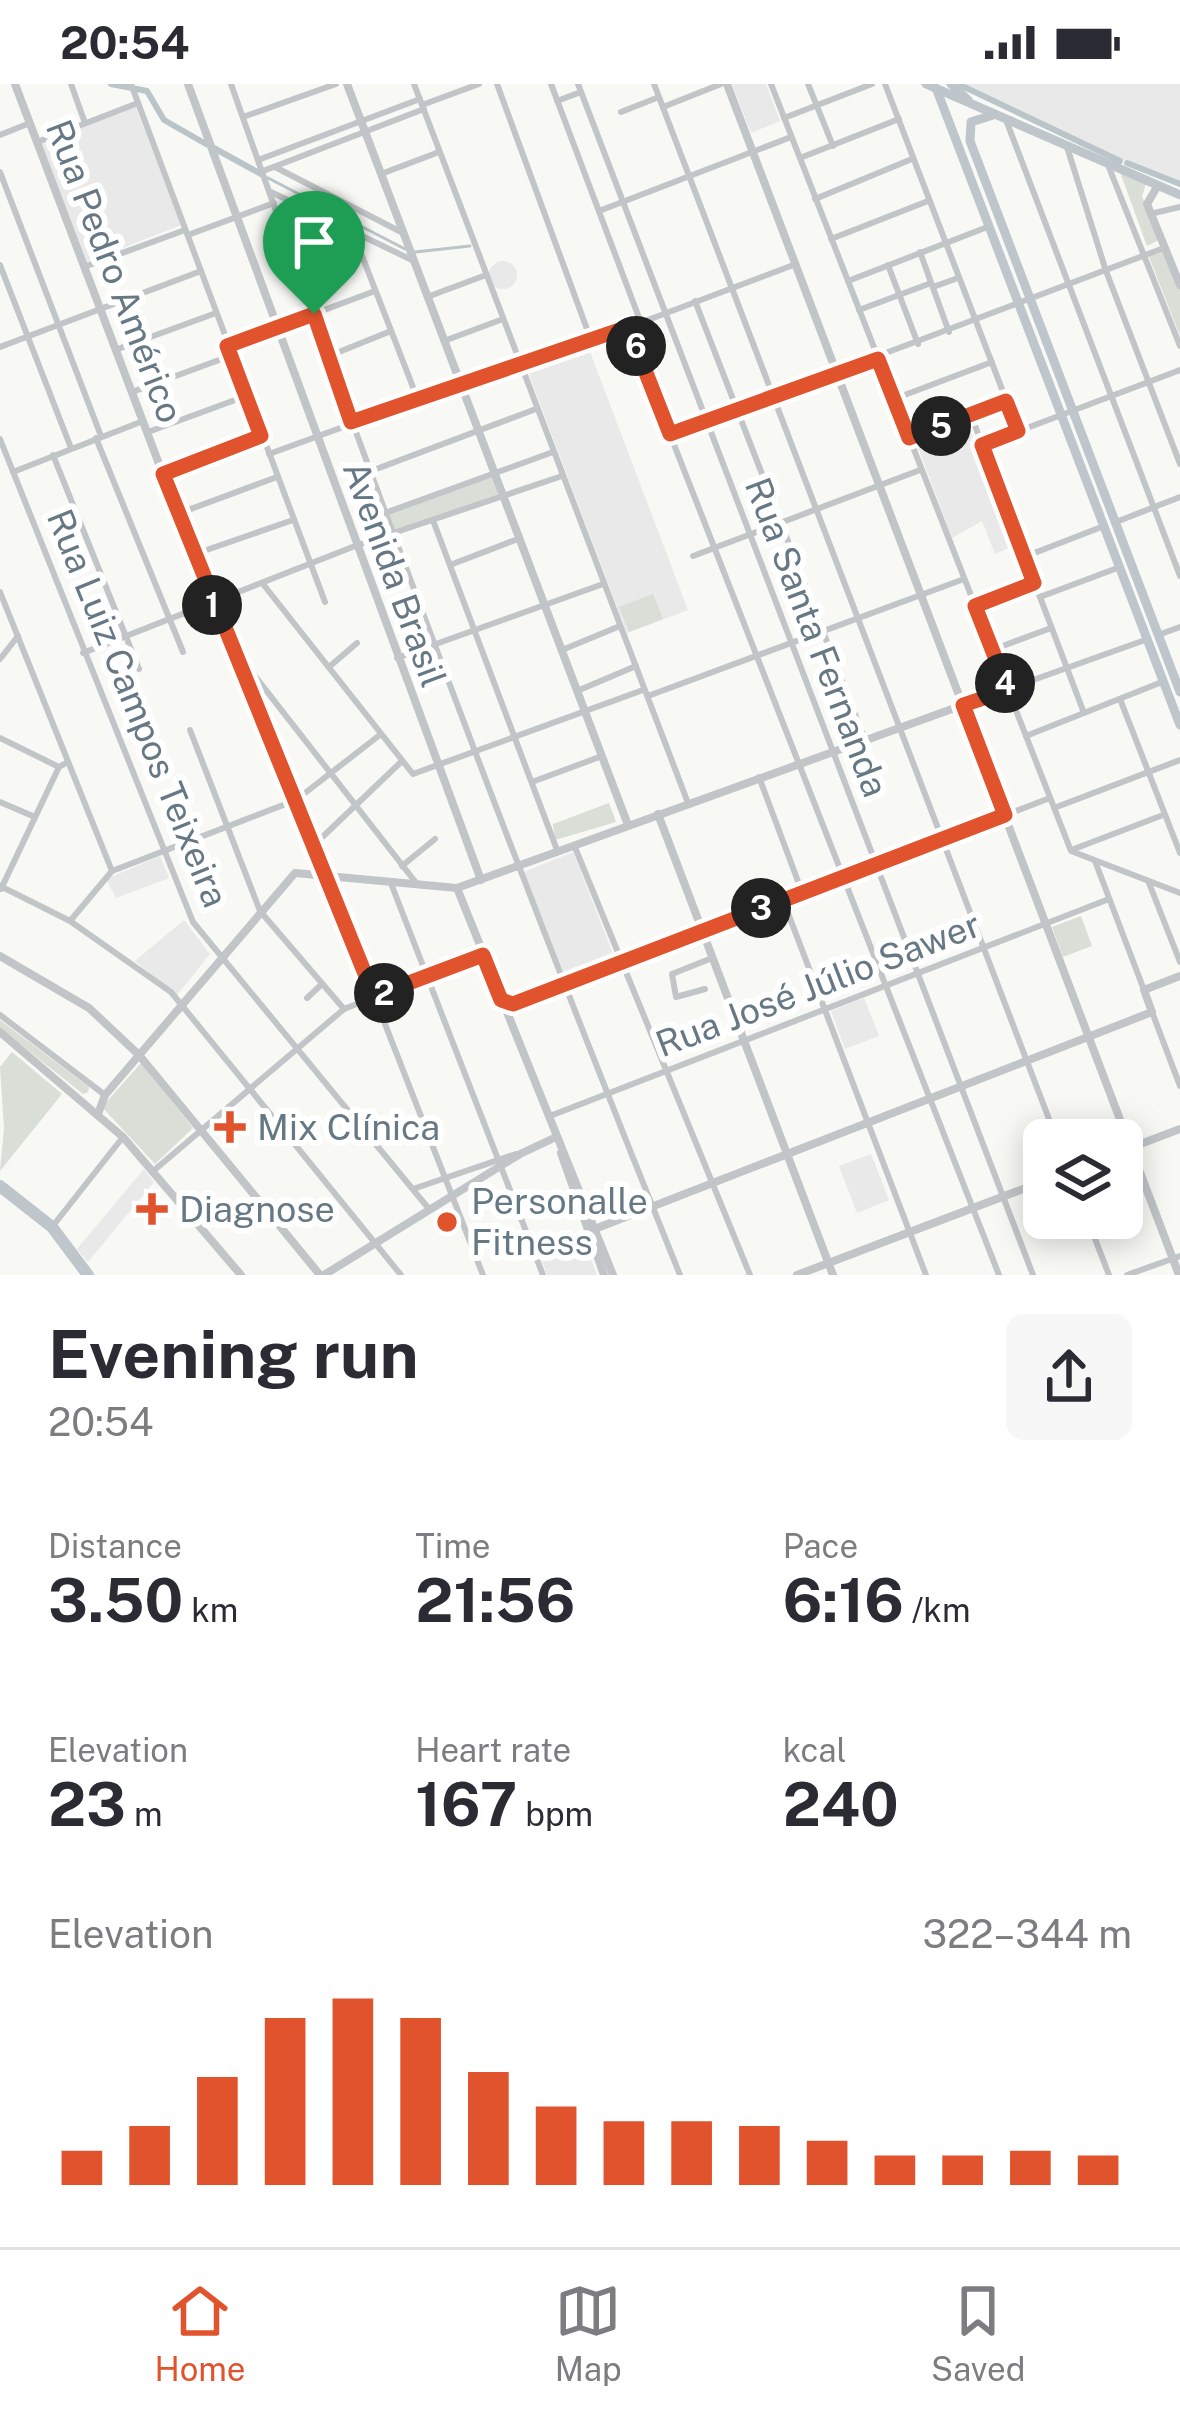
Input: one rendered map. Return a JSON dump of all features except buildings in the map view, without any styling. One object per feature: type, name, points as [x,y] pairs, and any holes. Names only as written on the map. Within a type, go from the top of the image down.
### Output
[{"type":"main road","points":[[951,84],[977,107]]},
{"type":"main road","points":[[932,86],[1180,196]]},
{"type":"main road","points":[[932,86],[964,143],[1153,637],[1180,725]]},
{"type":"main road","points":[[993,115],[971,122],[964,143],[989,226],[1025,302]]},
{"type":"main road","points":[[1110,524],[1120,567],[1180,692]]},
{"type":"main road","points":[[0,1186],[52,1227],[88,1275]]},
{"type":"street","name":"Rua Pedro Américo","points":[[15,84],[225,638],[328,878]]},
{"type":"street","points":[[71,84],[85,123]]},
{"type":"street","points":[[131,84],[325,602]]},
{"type":"street","name":"Avenida Brasil","points":[[188,84],[481,880]]},
{"type":"street","points":[[231,84],[515,866],[680,1275]]},
{"type":"street","points":[[243,117],[336,84]]},
{"type":"street","points":[[347,84],[560,650],[624,814],[633,823]]},
{"type":"street","points":[[414,84],[688,803]]},
{"type":"street","points":[[263,171],[365,133],[460,87],[478,84]]},
{"type":"street","points":[[497,84],[591,340]]},
{"type":"street","points":[[551,84],[640,323]]},
{"type":"street","points":[[654,84],[1049,1119]]},
{"type":"street","points":[[662,107],[724,84],[1090,1036],[1116,1119]]},
{"type":"street","points":[[771,84],[1071,851],[1180,893]]},
{"type":"street","points":[[808,84],[832,146]]},
{"type":"street","points":[[784,118],[872,84]]},
{"type":"street","points":[[885,84],[1018,431]]},
{"type":"street","points":[[557,101],[580,88]]},
{"type":"street","name":"Rua Santa Fernanda","points":[[580,88],[1033,1275]]},
{"type":"street","points":[[621,112],[658,97]]},
{"type":"street","points":[[37,142],[138,103]]},
{"type":"street","points":[[258,160],[360,121],[422,104]]},
{"type":"street","points":[[800,158],[898,119]]},
{"type":"street","points":[[1006,120],[1180,576]]},
{"type":"street","points":[[0,135],[29,123]]},
{"type":"street","points":[[599,211],[791,137]]},
{"type":"street","points":[[1067,147],[1106,272],[1180,464]]},
{"type":"street","points":[[381,174],[440,152]]},
{"type":"street","points":[[815,199],[914,158]]},
{"type":"street","points":[[1108,165],[1180,346]]},
{"type":"street","points":[[274,167],[404,233]]},
{"type":"street","points":[[0,172],[183,652]]},
{"type":"street","points":[[1157,187],[1147,200],[1150,214],[1180,285]]},
{"type":"street","points":[[271,192],[414,261]]},
{"type":"street","points":[[831,239],[930,200]]},
{"type":"street","points":[[84,267],[274,203]]},
{"type":"street","points":[[1150,214],[1180,208]]},
{"type":"street","points":[[848,281],[989,226]]},
{"type":"street","points":[[354,235],[418,400]]},
{"type":"street","points":[[670,434],[838,375],[1164,248]]},
{"type":"street","points":[[920,252],[949,332]]},
{"type":"street","points":[[269,454],[796,264]]},
{"type":"street","points":[[0,265],[71,448]]},
{"type":"street","points":[[888,265],[918,344]]},
{"type":"street","points":[[0,347],[201,271]]},
{"type":"street","points":[[428,297],[486,275]]},
{"type":"street","points":[[859,310],[959,277]]},
{"type":"street","points":[[227,346],[375,291]]},
{"type":"street","points":[[695,302],[865,740]]},
{"type":"street","points":[[116,350],[216,314]]},
{"type":"street","points":[[444,341],[503,319]]},
{"type":"street","points":[[628,327],[999,1275]]},
{"type":"street","points":[[328,356],[391,331]]},
{"type":"street","points":[[132,392],[231,356]]},
{"type":"street","points":[[894,399],[992,362]]},
{"type":"street","points":[[982,445],[1180,370]]},
{"type":"street","points":[[148,432],[247,396]]},
{"type":"street","points":[[909,438],[1006,401]]},
{"type":"street","points":[[370,471],[537,408]]},
{"type":"street","points":[[971,415],[1084,713]]},
{"type":"street","points":[[13,472],[143,421]]},
{"type":"street","points":[[163,474],[261,436]]},
{"type":"street","name":"Rua Luiz Campos Teixeira","points":[[0,439],[82,653],[128,751],[177,896],[193,922],[429,1209]]},
{"type":"street","points":[[385,513],[553,452]]},
{"type":"street","points":[[53,455],[139,669]]},
{"type":"street","points":[[694,556],[922,470]]},
{"type":"street","points":[[82,653],[356,546],[562,476]]},
{"type":"street","points":[[179,513],[277,477]]},
{"type":"street","points":[[1024,556],[1180,497]]},
{"type":"street","points":[[195,554],[293,520]]},
{"type":"street","points":[[434,523],[557,850]]},
{"type":"street","points":[[450,565],[518,539]]},
{"type":"street","points":[[1040,597],[1120,567]]},
{"type":"street","points":[[262,584],[413,774],[964,578]]},
{"type":"street","points":[[975,606],[1034,583]]},
{"type":"street","points":[[397,658],[604,584]]},
{"type":"street","points":[[0,592],[112,871]]},
{"type":"street","points":[[560,650],[620,626]]},
{"type":"street","points":[[98,1114],[105,1095],[296,873],[392,886],[457,888],[1180,627]]},
{"type":"street","points":[[992,650],[1052,628]]},
{"type":"street","points":[[0,659],[17,636]]},
{"type":"street","points":[[225,638],[419,887]]},
{"type":"street","points":[[329,667],[357,643]]},
{"type":"street","points":[[577,691],[636,666]]},
{"type":"street","points":[[1026,736],[1163,681]]},
{"type":"street","points":[[1120,699],[1180,852]]},
{"type":"street","points":[[190,730],[260,911],[344,1010]]},
{"type":"street","points":[[70,921],[112,871],[296,800],[381,734]]},
{"type":"street","points":[[0,738],[59,766]]},
{"type":"street","points":[[531,782],[602,756]]},
{"type":"street","points":[[1054,808],[1180,760]]},
{"type":"street","points":[[68,762],[59,766],[0,888],[70,921],[164,986],[401,1275]]},
{"type":"street","points":[[314,845],[401,762]]},
{"type":"street","points":[[759,777],[802,892]]},
{"type":"street","points":[[501,1000],[513,1004],[562,986],[1050,798]]},
{"type":"street","points":[[0,802],[36,817]]},
{"type":"street","points":[[658,814],[833,1275]]},
{"type":"street","points":[[1071,851],[1164,815]]},
{"type":"street","points":[[633,823],[651,819],[662,825]]},
{"type":"street","points":[[402,866],[435,839]]},
{"type":"street","points":[[574,844],[750,1275]]},
{"type":"street","points":[[1095,861],[1180,1086]]},
{"type":"street","points":[[328,878],[483,1275]]},
{"type":"street","points":[[1149,883],[1180,962]]},
{"type":"street","points":[[392,886],[543,1275]]},
{"type":"street","points":[[457,888],[561,1151],[604,1275]]},
{"type":"street","name":"Rua José Júlio Sawer","points":[[547,1117],[1109,899]]},
{"type":"street","points":[[783,900],[926,1275]]},
{"type":"street","points":[[152,1172],[344,1010],[483,955]]},
{"type":"street","points":[[0,956],[89,1008],[139,1055],[322,1275],[520,1154],[555,1138]]},
{"type":"street","points":[[705,989],[676,997],[672,974],[712,958]]},
{"type":"street","points":[[1144,990],[1180,976]]},
{"type":"street","points":[[307,998],[322,985]]},
{"type":"street","points":[[508,1017],[513,1004]]},
{"type":"street","points":[[590,1229],[1153,1012]]},
{"type":"street","points":[[0,1016],[105,1095]]},
{"type":"street","points":[[0,1032],[123,1137],[242,1275]]},
{"type":"street","points":[[1143,1143],[1180,1129]]},
{"type":"street","points":[[52,1227],[123,1137]]},
{"type":"street","points":[[413,1189],[520,1154]]},
{"type":"street","points":[[1143,1186],[1176,1257],[1178,1275]]},
{"type":"street","points":[[797,1275],[1023,1189]]},
{"type":"street","points":[[590,1229],[613,1275]]},
{"type":"street","points":[[1095,1239],[1108,1275]]},
{"type":"street","points":[[1127,1275],[1176,1257]]},
{"type":"shaded area","points":[[732,84],[766,84],[780,121],[751,133]]},
{"type":"shaded area","points":[[963,84],[1180,84],[1180,181],[1112,156]]},
{"type":"shaded area","points":[[135,105],[181,225],[87,262],[41,141]]},
{"type":"shaded area","points":[[1120,172],[1146,184],[1142,196],[1159,240],[1147,246]]},
{"type":"shaded area","points":[[1164,251],[1180,289],[1180,336],[1149,257]]},
{"type":"shaded area","points":[[503,261],[513,265],[517,275],[513,285],[503,289],[493,285],[489,275],[493,265]]},
{"type":"shaded area","points":[[587,344],[688,610],[627,633],[526,367]]},
{"type":"shaded area","points":[[967,422],[1014,546],[995,554],[982,521],[952,538],[916,442]]},
{"type":"shaded area","points":[[494,473],[504,497],[392,536],[385,513]]},
{"type":"shaded area","points":[[653,594],[663,619],[629,632],[619,607]]},
{"type":"shaded area","points":[[101,602],[111,631],[94,638],[83,609]]},
{"type":"shaded area","points":[[609,803],[616,822],[555,840],[553,824]]},
{"type":"shaded area","points":[[573,852],[615,959],[566,978],[524,872]]},
{"type":"shaded area","points":[[160,856],[169,878],[116,898],[107,881],[111,877]]},
{"type":"shaded area","points":[[1081,916],[1092,946],[1063,957],[1052,927]]},
{"type":"shaded area","points":[[184,920],[210,954],[177,995],[135,961]]},
{"type":"shaded area","points":[[864,998],[879,1036],[845,1049],[831,1011]]},
{"type":"shaded area","points":[[0,1020],[89,1087],[88,1092],[83,1094],[0,1028]]},
{"type":"shaded area","points":[[12,1052],[62,1094],[0,1171],[4,1128],[0,1067]]},
{"type":"shaded area","points":[[141,1063],[193,1128],[155,1164],[102,1107]]},
{"type":"shaded area","points":[[871,1154],[889,1200],[857,1213],[839,1166]]},
{"type":"shaded area","points":[[144,1169],[154,1182],[88,1262],[77,1249]]},
{"type":"shaded area","points":[[580,1231],[597,1275],[547,1275],[537,1247]]},
{"type":"waterway","points":[[111,84],[147,91],[164,120],[206,144]]},
{"type":"waterway","points":[[958,84],[1120,161]]},
{"type":"waterway","points":[[212,147],[261,174]]},
{"type":"waterway","points":[[1127,163],[1180,184]]},
{"type":"waterway","points":[[268,178],[405,249]]},
{"type":"waterway","points":[[415,252],[470,246]]},
{"type":"place","name":"Mix Clínica","points":[[230,1127]]},
{"type":"place","name":"Diagnose","points":[[152,1209]]},
{"type":"place","name":"Personalle Fitness","points":[[447,1222]]},
{"type":"route","points":[[314,314],[351,422],[520,363],[521,368],[628,327],[670,434],[878,359],[909,438],[1006,401],[1018,431],[982,445],[1034,583],[975,606],[1008,690],[963,705],[1005,815],[513,1004],[501,1000],[483,955],[374,996],[225,638],[163,474],[261,436],[227,346],[314,314]]}]
